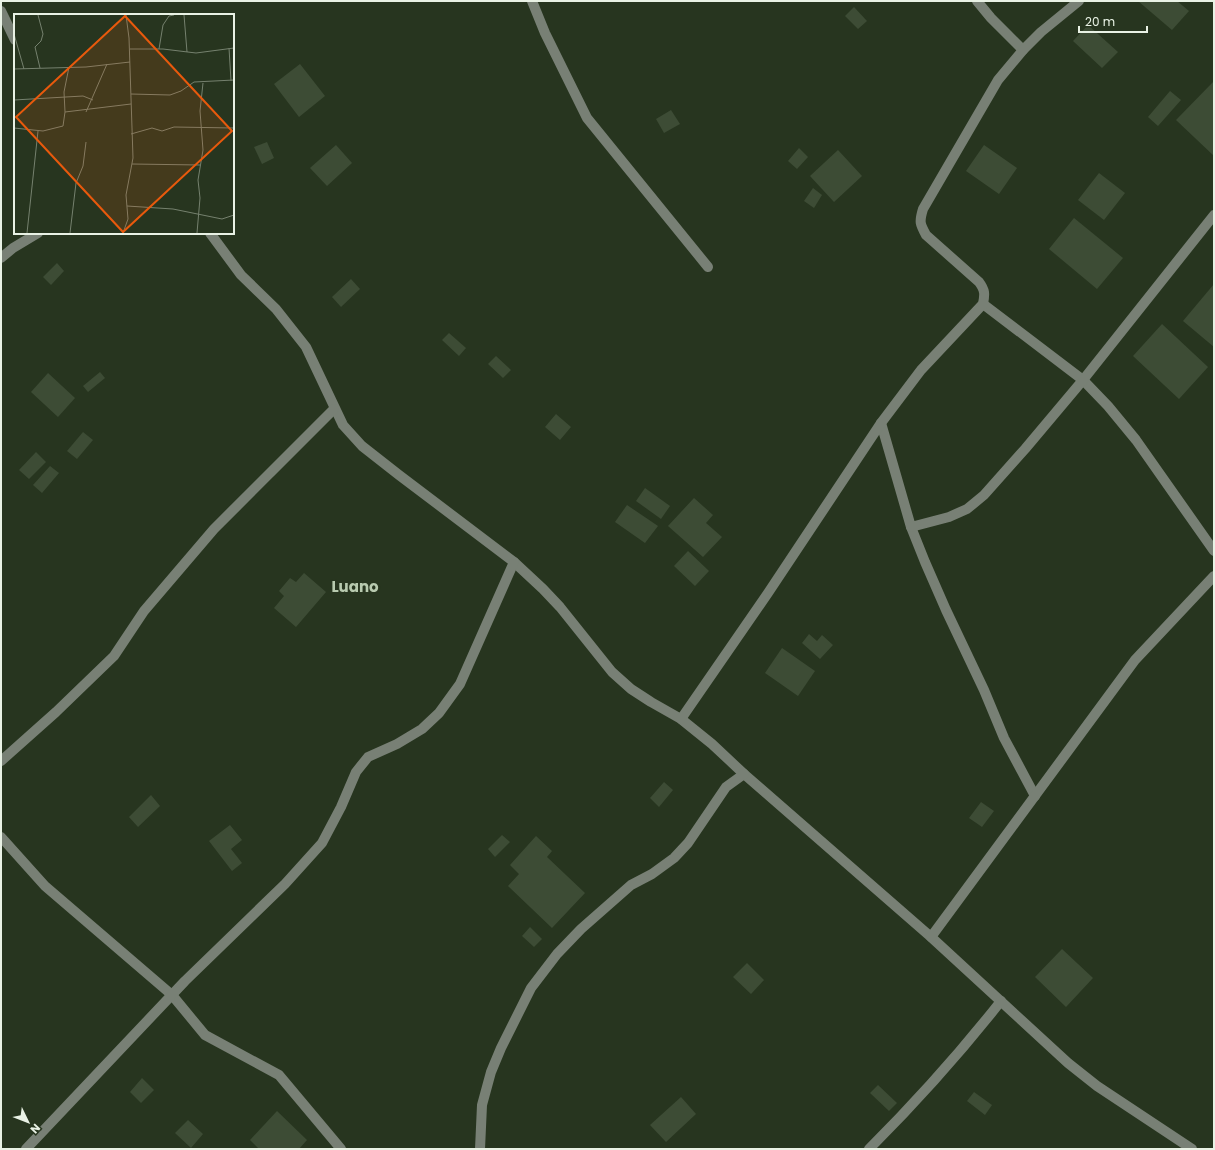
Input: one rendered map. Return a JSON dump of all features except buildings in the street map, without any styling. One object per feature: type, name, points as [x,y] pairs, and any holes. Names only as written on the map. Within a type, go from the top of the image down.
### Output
[{"type":"street","points":[[532,1],[587,118],[708,267]]},
{"type":"street","points":[[977,1],[991,18],[1023,50]]},
{"type":"street","points":[[681,719],[768,593],[881,423],[921,370],[983,304],[985,294],[980,282],[926,235],[919,220],[922,209],[998,80],[1023,50],[1041,32],[1080,1]]},
{"type":"street","points":[[1,11],[14,38]]},
{"type":"street","points":[[912,527],[949,517],[967,509],[984,495],[1026,449],[1083,380],[1214,215]]},
{"type":"street","points":[[1,258],[12,248],[36,234]]},
{"type":"street","points":[[211,234],[241,275],[276,310],[306,347],[334,409],[343,425],[362,446],[514,562],[543,588],[560,607],[612,672],[631,689],[650,702],[681,719],[712,744],[744,774],[931,937],[1068,1062],[1097,1086],[1192,1149]]},
{"type":"street","points":[[983,304],[1083,380],[1108,406],[1136,440],[1214,551]]},
{"type":"street","points":[[1,761],[56,712],[114,656],[144,611],[196,549],[214,529],[334,409]]},
{"type":"street","points":[[881,423],[912,527],[946,610],[984,690],[1004,738],[1035,796]]},
{"type":"street","points":[[26,1149],[172,995],[285,884],[322,843],[341,807],[356,772],[368,757],[397,744],[422,729],[439,713],[460,684],[514,562]]},
{"type":"street","points":[[931,937],[1135,660],[1214,576]]},
{"type":"street","points":[[480,1149],[482,1105],[491,1072],[501,1048],[531,988],[557,954],[581,929],[631,885],[652,874],[674,858],[688,843],[726,787],[744,774]]},
{"type":"street","points":[[1,836],[45,886],[172,995],[205,1035],[279,1075],[341,1149]]},
{"type":"street","points":[[869,1149],[892,1127],[965,1047],[1001,1001]]},
{"type":"district","name":"Luano","points":[[355,587]]}]
